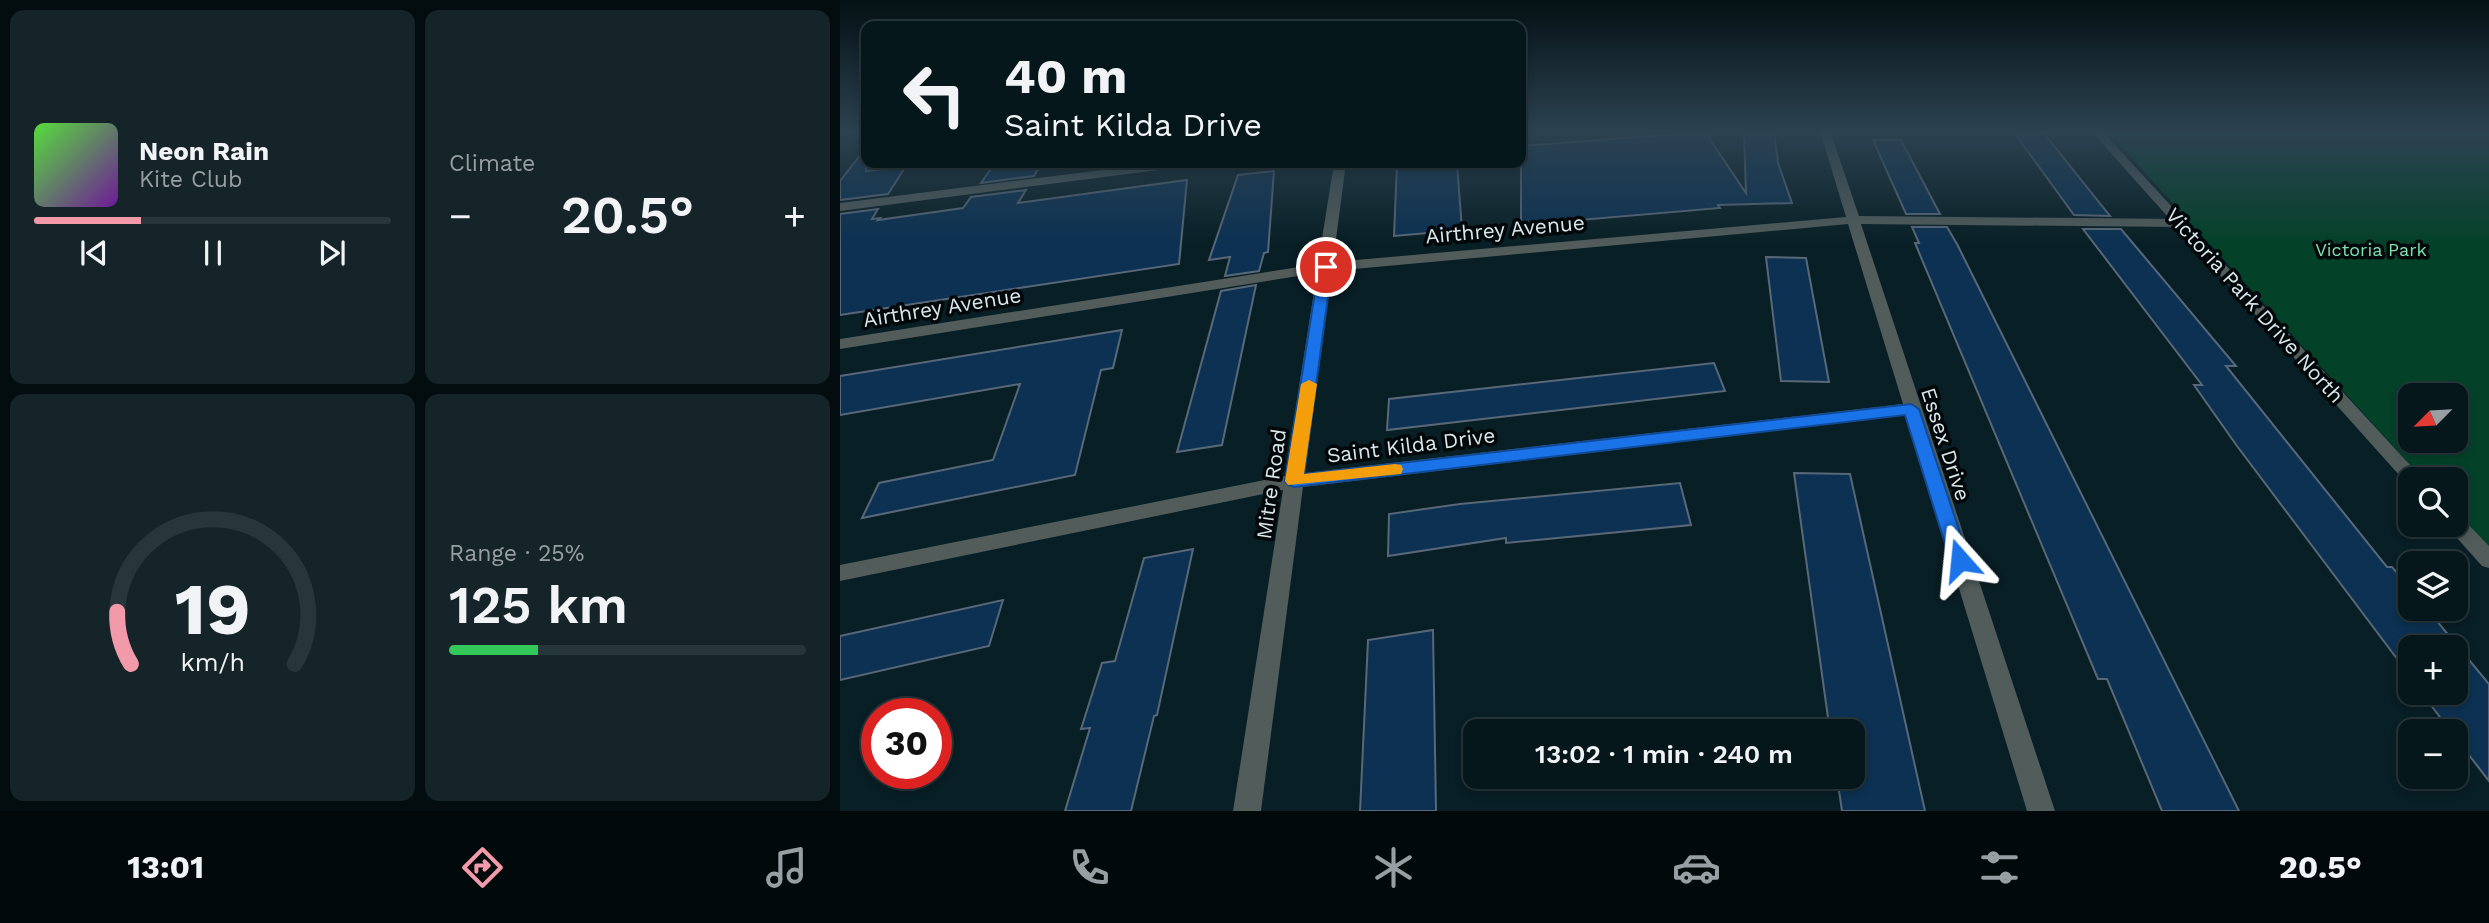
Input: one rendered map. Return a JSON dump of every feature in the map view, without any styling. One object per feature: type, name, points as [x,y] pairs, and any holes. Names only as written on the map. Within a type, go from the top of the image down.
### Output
[{"type":"street","points":[[1072,177],[1076,169]]},
{"type":"street","points":[[840,207],[1136,169]]},
{"type":"street","name":"Mitre Road","points":[[1247,811],[1339,169]]},
{"type":"street","name":"Essex Drive","points":[[1836,169],[2041,811]]},
{"type":"street","name":"Victoria Park Drive North","points":[[2131,169],[2403,467]]},
{"type":"street","name":"Airthrey Avenue","points":[[840,344],[1326,267],[1852,220],[2180,223]]},
{"type":"street","name":"Saint Kilda Drive","points":[[840,573],[1294,481],[1911,409]]},
{"type":"street","points":[[2468,537],[2489,560]]},
{"type":"green space","name":"Victoria Park","points":[[2141,169],[2489,169],[2489,553],[2468,530],[2468,467],[2412,467],[2399,453],[2468,453],[2468,383],[2398,383],[2398,451]]},
{"type":"building","points":[[850,169],[866,169],[866,171],[904,169],[888,194],[840,200],[840,181]]},
{"type":"building","points":[[991,169],[1038,169],[1034,176],[981,183]]},
{"type":"building","points":[[1397,169],[1457,169],[1462,230],[1394,236]]},
{"type":"building","points":[[1521,169],[1730,169],[1746,193],[1745,169],[1780,169],[1792,203],[1718,205],[1720,208],[1521,225]]},
{"type":"building","points":[[1886,169],[1916,169],[1940,214],[1906,214]]},
{"type":"building","points":[[2040,169],[2072,169],[2110,216],[2074,215]]},
{"type":"building","points":[[1274,171],[1268,252],[1264,253],[1259,271],[1225,276],[1230,257],[1209,260],[1238,175]]},
{"type":"building","points":[[1187,180],[1179,264],[840,315],[840,214],[878,209],[872,219],[880,218],[878,220],[963,208],[971,197],[1026,190],[1018,203]]},
{"type":"building","points":[[1912,227],[1947,227],[1957,244],[2239,811],[2162,811],[2107,679],[2098,679],[1915,243],[1919,243]]},
{"type":"building","points":[[2083,229],[2121,229],[2236,366],[2226,366],[2387,567],[2392,567],[2398,574],[2398,621],[2437,621],[2448,635],[2398,635],[2398,660],[2194,385],[2202,385]]},
{"type":"building","points":[[1766,257],[1806,258],[1829,382],[1781,381]]},
{"type":"building","points":[[1256,285],[1222,445],[1177,452],[1221,291]]},
{"type":"building","points":[[1122,330],[1113,368],[1101,370],[1075,475],[862,518],[879,483],[993,460],[1020,384],[840,415],[840,376]]},
{"type":"building","points":[[1714,363],[1725,391],[1387,430],[1389,399]]},
{"type":"building","points":[[1794,473],[1850,474],[1925,811],[1842,811],[1839,789],[1865,789],[1865,719],[1828,719]]},
{"type":"building","points":[[1680,483],[1691,525],[1506,543],[1506,538],[1388,556],[1389,514],[1460,504]]},
{"type":"building","points":[[1193,549],[1157,715],[1154,716],[1131,811],[1065,811],[1090,728],[1081,729],[1102,663],[1115,661],[1144,558]]},
{"type":"building","points":[[1003,600],[989,646],[840,680],[840,636]]},
{"type":"building","points":[[1433,630],[1436,811],[1360,811],[1368,640]]},
{"type":"building","points":[[2468,659],[2489,684],[2489,781],[2468,754],[2468,719],[2441,719],[2431,705],[2468,705]]},
{"type":"slow traffic","points":[[1309,384],[1294,481],[1395,469]]},
{"type":"route","points":[[1326,267],[1294,481],[1911,409],[1960,560]]}]
